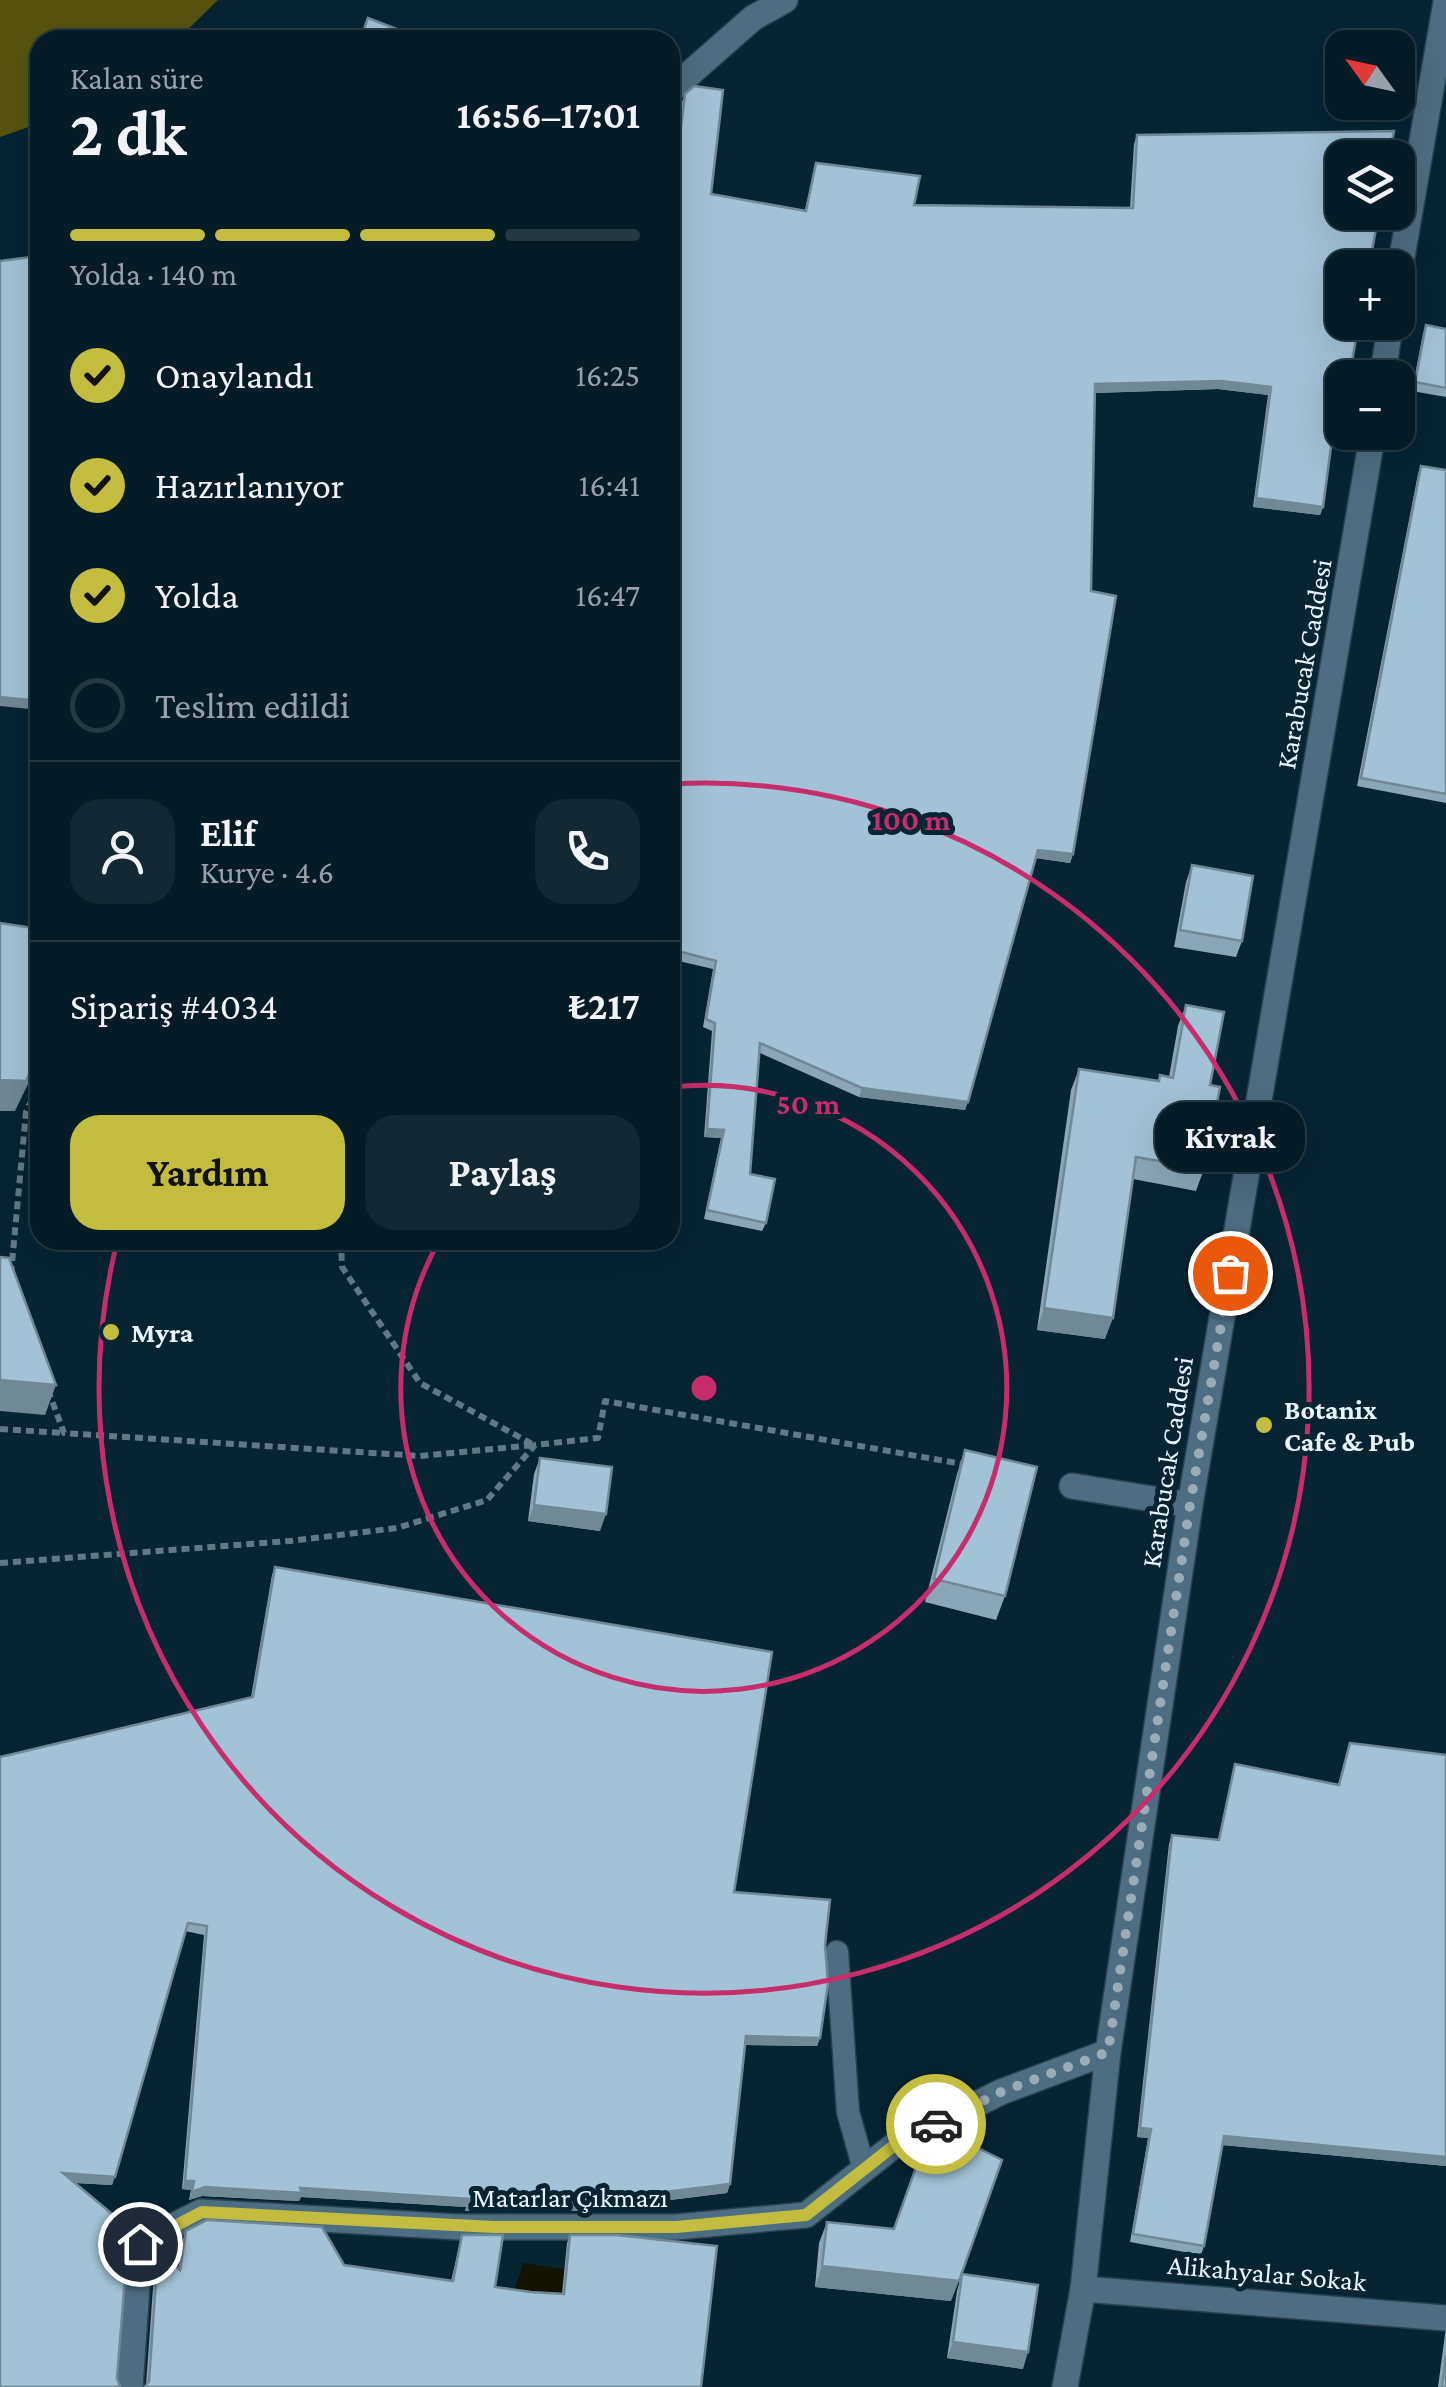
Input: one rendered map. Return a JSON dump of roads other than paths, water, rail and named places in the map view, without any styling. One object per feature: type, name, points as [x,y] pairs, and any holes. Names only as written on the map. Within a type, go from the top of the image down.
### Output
[{"type":"street","points":[[680,82],[753,18],[785,0]]},
{"type":"street","points":[[1403,250],[1446,2]]},
{"type":"street","name":"Karabucak Caddesi","points":[[1066,2387],[1083,2289],[1108,2052],[1190,1505],[1370,450]]},
{"type":"street","points":[[1072,1486],[1190,1505]]},
{"type":"street","name":"Matarlar Çıkmazı","points":[[130,2387],[140,2244],[202,2212],[458,2226],[676,2227],[806,2215],[896,2144],[1001,2092],[1108,2052]]},
{"type":"street","name":"Alikahyalar Sokak","points":[[1083,2289],[1446,2318]]},
{"type":"lane","points":[[838,1952],[848,2112],[864,2169]]},
{"type":"place","name":"Kivrak","points":[[1230,1273]]},
{"type":"place","name":"Myra","points":[[111,1332]]},
{"type":"place","name":"Botanix Cafe & Pub","points":[[1264,1425]]}]
